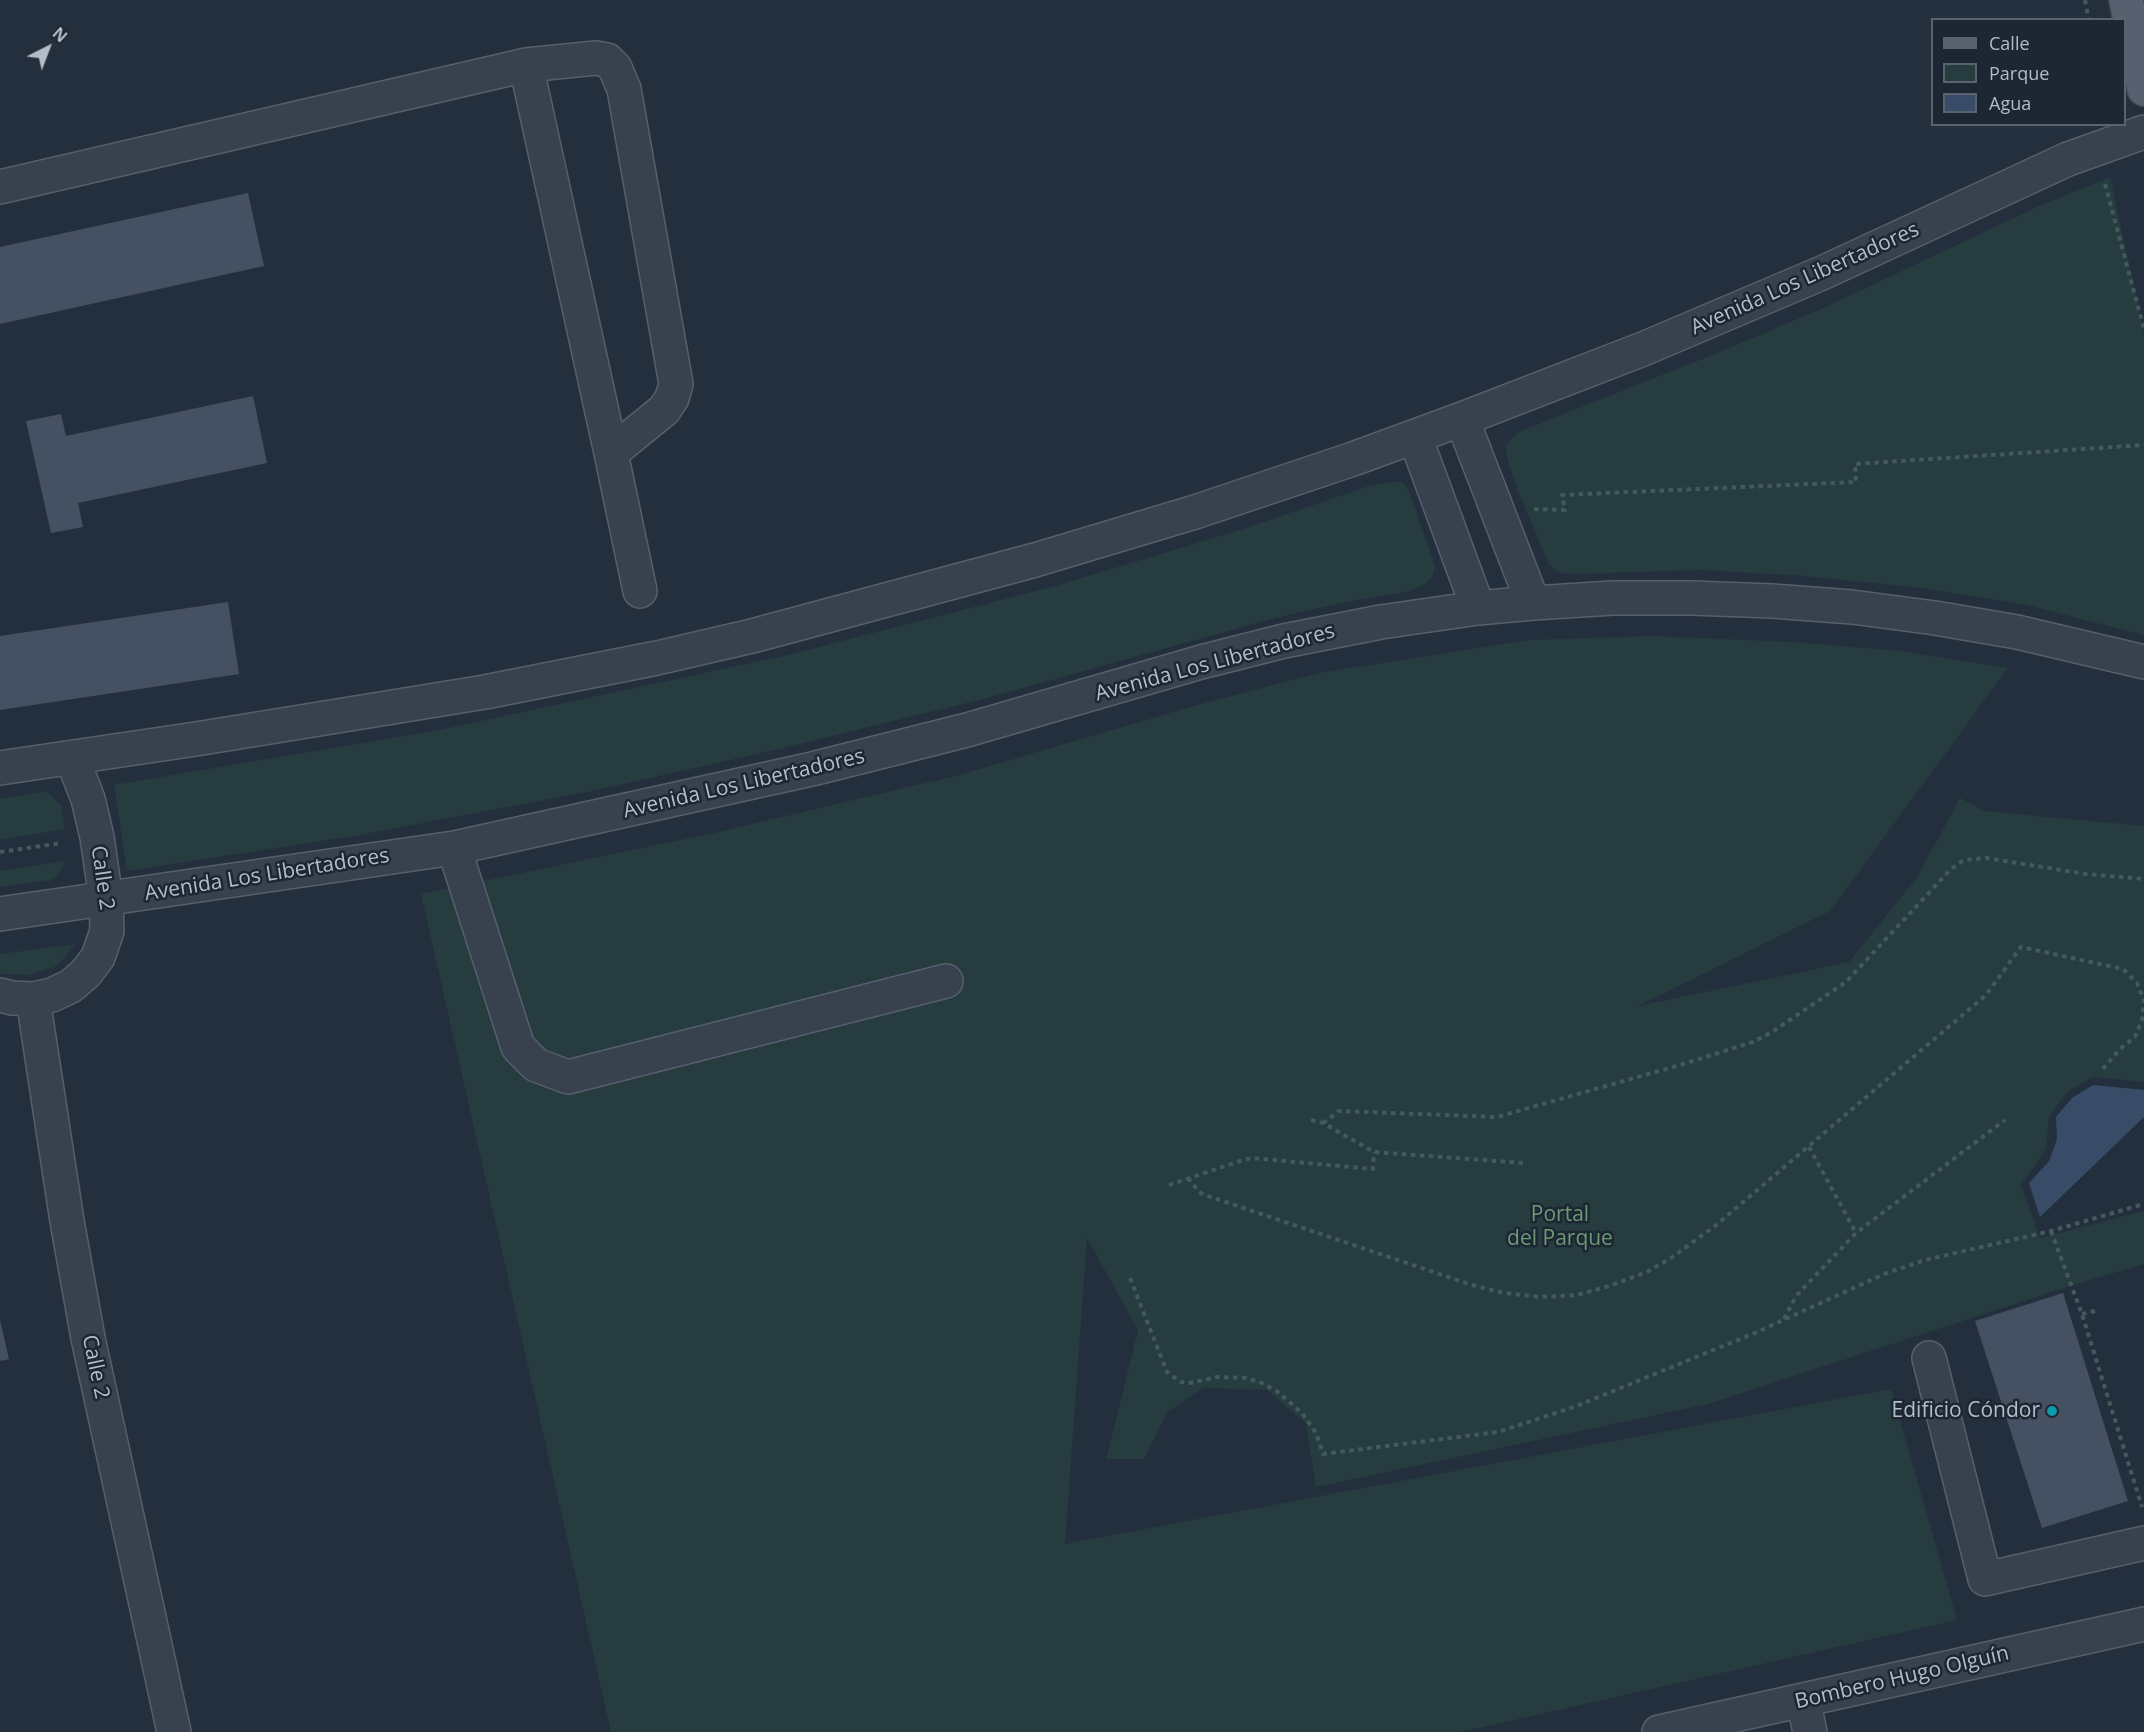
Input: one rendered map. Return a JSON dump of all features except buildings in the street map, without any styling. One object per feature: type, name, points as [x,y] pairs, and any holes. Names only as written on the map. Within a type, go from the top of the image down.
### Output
[{"type":"main road","points":[[2126,0],[2144,89]]},
{"type":"street","points":[[0,187],[526,65],[596,58],[607,60],[615,68],[624,89],[676,384],[672,398],[664,410],[611,453]]},
{"type":"street","points":[[526,65],[640,591]]},
{"type":"street","name":"Avenida Los Libertadores","points":[[0,768],[312,721],[485,692],[657,658],[902,597],[1092,543],[1195,512],[1415,437],[1643,349],[1811,278],[2042,171],[2096,148],[2144,132]]},
{"type":"street","points":[[1462,419],[1533,603]]},
{"type":"street","points":[[1415,437],[1478,608]]},
{"type":"street","name":"Avenida Los Libertadores","points":[[0,914],[454,848],[824,766],[967,730],[1284,640],[1381,622],[1478,608],[1613,598],[1772,601],[1852,607],[2017,632],[2144,662]]},
{"type":"street","name":"Calle 2","points":[[0,995],[33,999],[52,995],[71,986],[86,973],[98,957],[107,932],[106,899],[97,837],[88,800],[72,758]]},
{"type":"street","points":[[454,848],[518,1047],[537,1065],[568,1077],[946,981]]},
{"type":"street","name":"Calle 2","points":[[33,999],[67,1221],[88,1338],[174,1732]]},
{"type":"street","points":[[1929,1358],[1984,1579],[2144,1543]]},
{"type":"street","name":"Bombero Hugo Olguín","points":[[1659,1732],[2144,1624]]},
{"type":"street","points":[[1803,1701],[1810,1732]]},
{"type":"path","points":[[2085,0],[2089,18]]},
{"type":"path","points":[[2096,148],[2144,330]]},
{"type":"path","points":[[1498,512],[1525,509],[1565,510],[1562,495],[1856,482],[1855,464],[2144,445]]},
{"type":"path","points":[[0,852],[97,837]]},
{"type":"path","points":[[1323,1123],[1342,1111],[1497,1118],[1753,1042],[1772,1032],[1846,982],[1951,869],[1964,860],[1986,858],[2086,874],[2144,879]]},
{"type":"path","points":[[1188,1179],[1204,1195],[1472,1285],[1504,1293],[1540,1297],[1577,1295],[1609,1287],[1647,1272],[1671,1258],[1715,1226],[1986,995],[2021,947],[2123,969],[2137,983],[2144,1001],[2142,1020],[2135,1036],[2102,1070]]},
{"type":"path","points":[[1311,1120],[1323,1123],[1374,1152],[1523,1163]]},
{"type":"path","points":[[1784,1319],[1796,1296],[1856,1233],[2005,1120]]},
{"type":"path","points":[[1809,1147],[1856,1233]]},
{"type":"path","points":[[1169,1185],[1252,1158],[1373,1169],[1374,1152]]},
{"type":"path","points":[[1130,1278],[1167,1372],[1181,1382],[1190,1383],[1217,1377],[1246,1378],[1262,1383],[1278,1392],[1302,1413],[1316,1433],[1323,1454],[1498,1432],[1574,1407],[1894,1270],[1925,1260],[2051,1231],[2144,1204]]},
{"type":"path","points":[[2051,1231],[2082,1314],[2144,1515]]},
{"type":"path","points":[[2082,1314],[2095,1311]]},
{"type":"green space","points":[[2110,177],[2144,333],[2144,635],[2023,604],[1921,588],[1805,576],[1701,570],[1571,574],[1558,572],[1549,565],[1518,491],[1505,446],[1521,431],[1720,352],[1830,305],[2039,206]]},
{"type":"green space","points":[[1401,481],[1409,491],[1435,566],[1432,577],[1425,584],[1411,591],[1351,601],[1271,619],[987,698],[779,749],[592,791],[354,836],[127,871],[114,785],[439,730],[788,655],[1055,586],[1243,529],[1369,486]]},
{"type":"green space","name":"Portal del Parque","points":[[1651,636],[1795,642],[1900,651],[2008,668],[1830,911],[1638,1006],[1849,962],[1917,877],[1960,798],[1984,811],[2144,826],[2144,1082],[2092,1077],[2067,1092],[2049,1116],[2046,1149],[2021,1185],[2040,1238],[2144,1211],[2144,1264],[1708,1404],[1316,1487],[1306,1424],[1267,1390],[1204,1388],[1167,1412],[1144,1459],[1106,1459],[1138,1330],[1087,1238],[1065,1544],[1891,1389],[1957,1620],[1461,1732],[611,1732],[421,894],[714,833],[959,775],[1197,705],[1319,673],[1529,640]]},
{"type":"green space","points":[[46,791],[61,805],[65,829],[0,840],[0,799]]},
{"type":"green space","points":[[65,861],[59,874],[51,880],[0,887],[0,871]]},
{"type":"green space","points":[[76,944],[57,966],[29,975],[0,974],[0,954]]},
{"type":"water","points":[[2093,1085],[2144,1090],[2144,1117],[2040,1217],[2029,1183],[2049,1161],[2057,1139],[2056,1117],[2072,1098]]},
{"type":"place","name":"Edificio Cóndor","points":[[2052,1411]]}]
